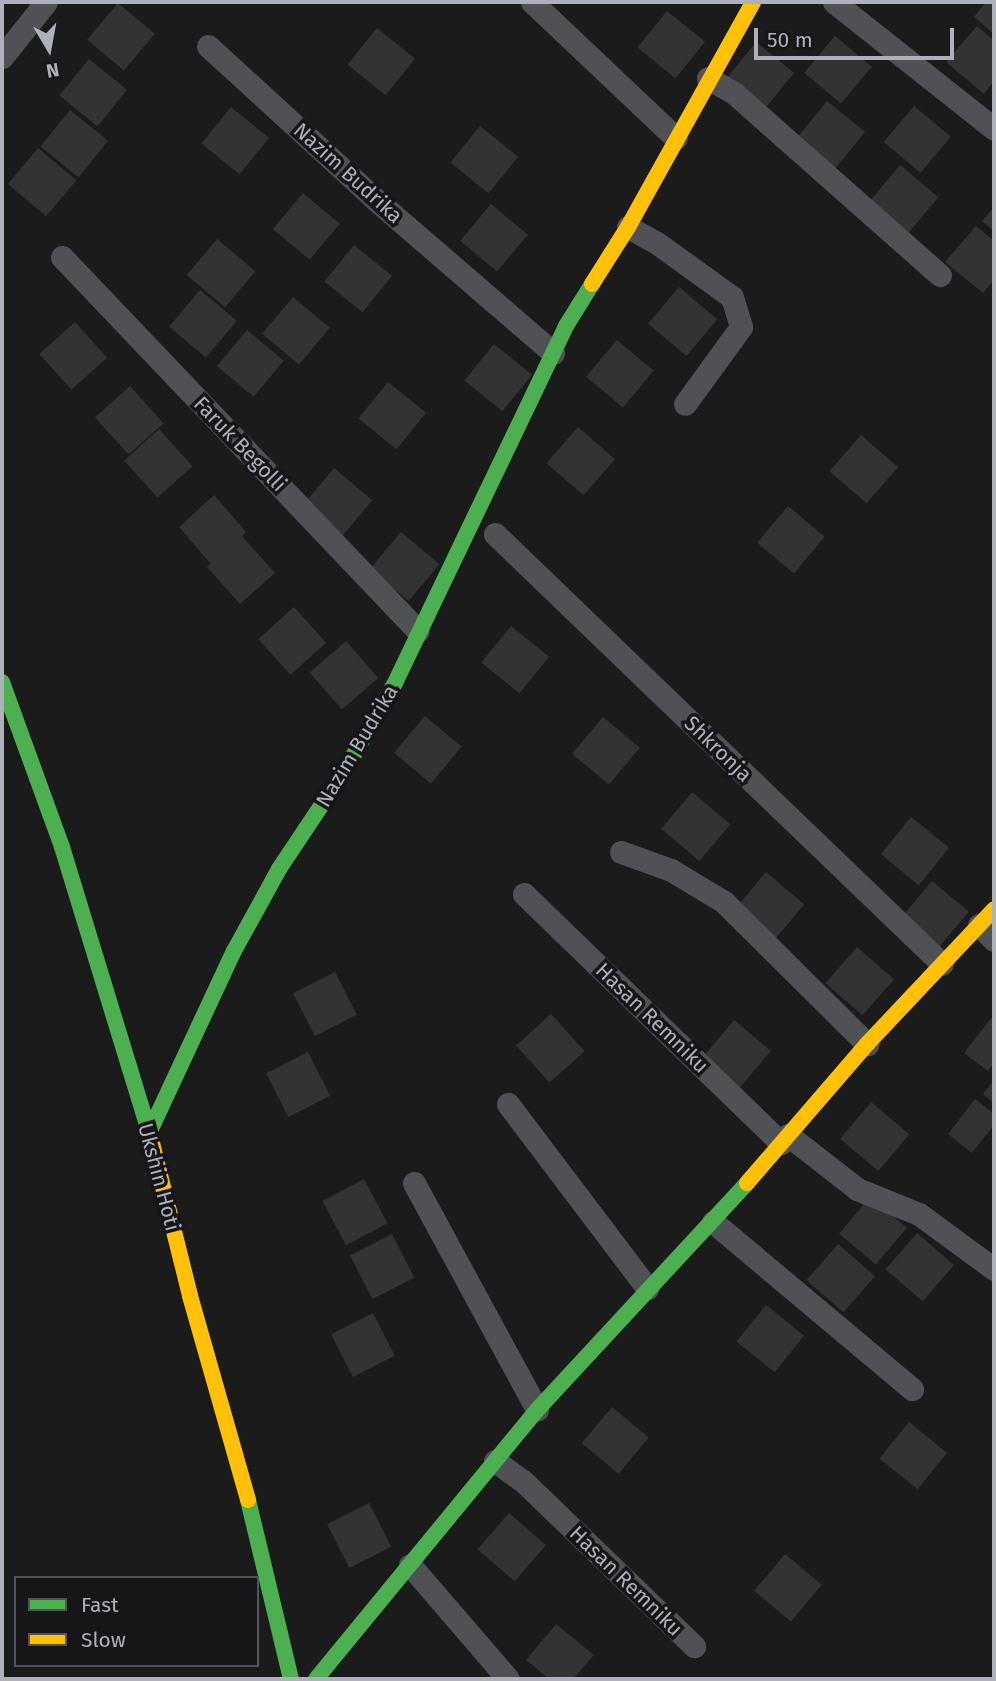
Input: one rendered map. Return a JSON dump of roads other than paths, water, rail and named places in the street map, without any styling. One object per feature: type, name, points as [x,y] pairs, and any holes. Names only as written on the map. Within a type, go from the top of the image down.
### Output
[{"type":"street","points":[[2,57],[46,2]]},
{"type":"street","points":[[532,2],[676,138]]},
{"type":"street","name":"Nazim Budrika","points":[[149,1133],[234,951],[279,869],[345,770],[395,683],[553,353],[628,227],[708,78],[753,2]]},
{"type":"street","points":[[834,2],[994,129]]},
{"type":"street","name":"Nazim Budrika","points":[[208,46],[376,200],[553,353]]},
{"type":"street","points":[[708,78],[734,93],[940,275]]},
{"type":"street","points":[[628,227],[657,243],[732,297],[741,327],[685,404]]},
{"type":"street","name":"Faruk Begolli","points":[[62,257],[418,631]]},
{"type":"street","name":"Shkronja","points":[[495,534],[942,964]]},
{"type":"street","name":"Ukshin Hoti","points":[[2,682],[62,847],[149,1133],[190,1296],[236,1452],[291,1679]]},
{"type":"street","points":[[621,852],[671,870],[724,902],[867,1044]]},
{"type":"street","name":"Hasan Remniku","points":[[524,894],[784,1139],[857,1189],[919,1214],[994,1269]]},
{"type":"street","points":[[316,1679],[537,1410],[647,1288],[713,1222],[867,1044],[942,964],[989,925]]},
{"type":"street","points":[[508,1104],[647,1288]]},
{"type":"street","points":[[414,1183],[537,1410]]},
{"type":"street","points":[[713,1222],[912,1389]]},
{"type":"street","name":"Hasan Remniku","points":[[495,1461],[523,1481],[694,1646]]},
{"type":"street","points":[[410,1565],[438,1594],[485,1656],[508,1679]]}]
